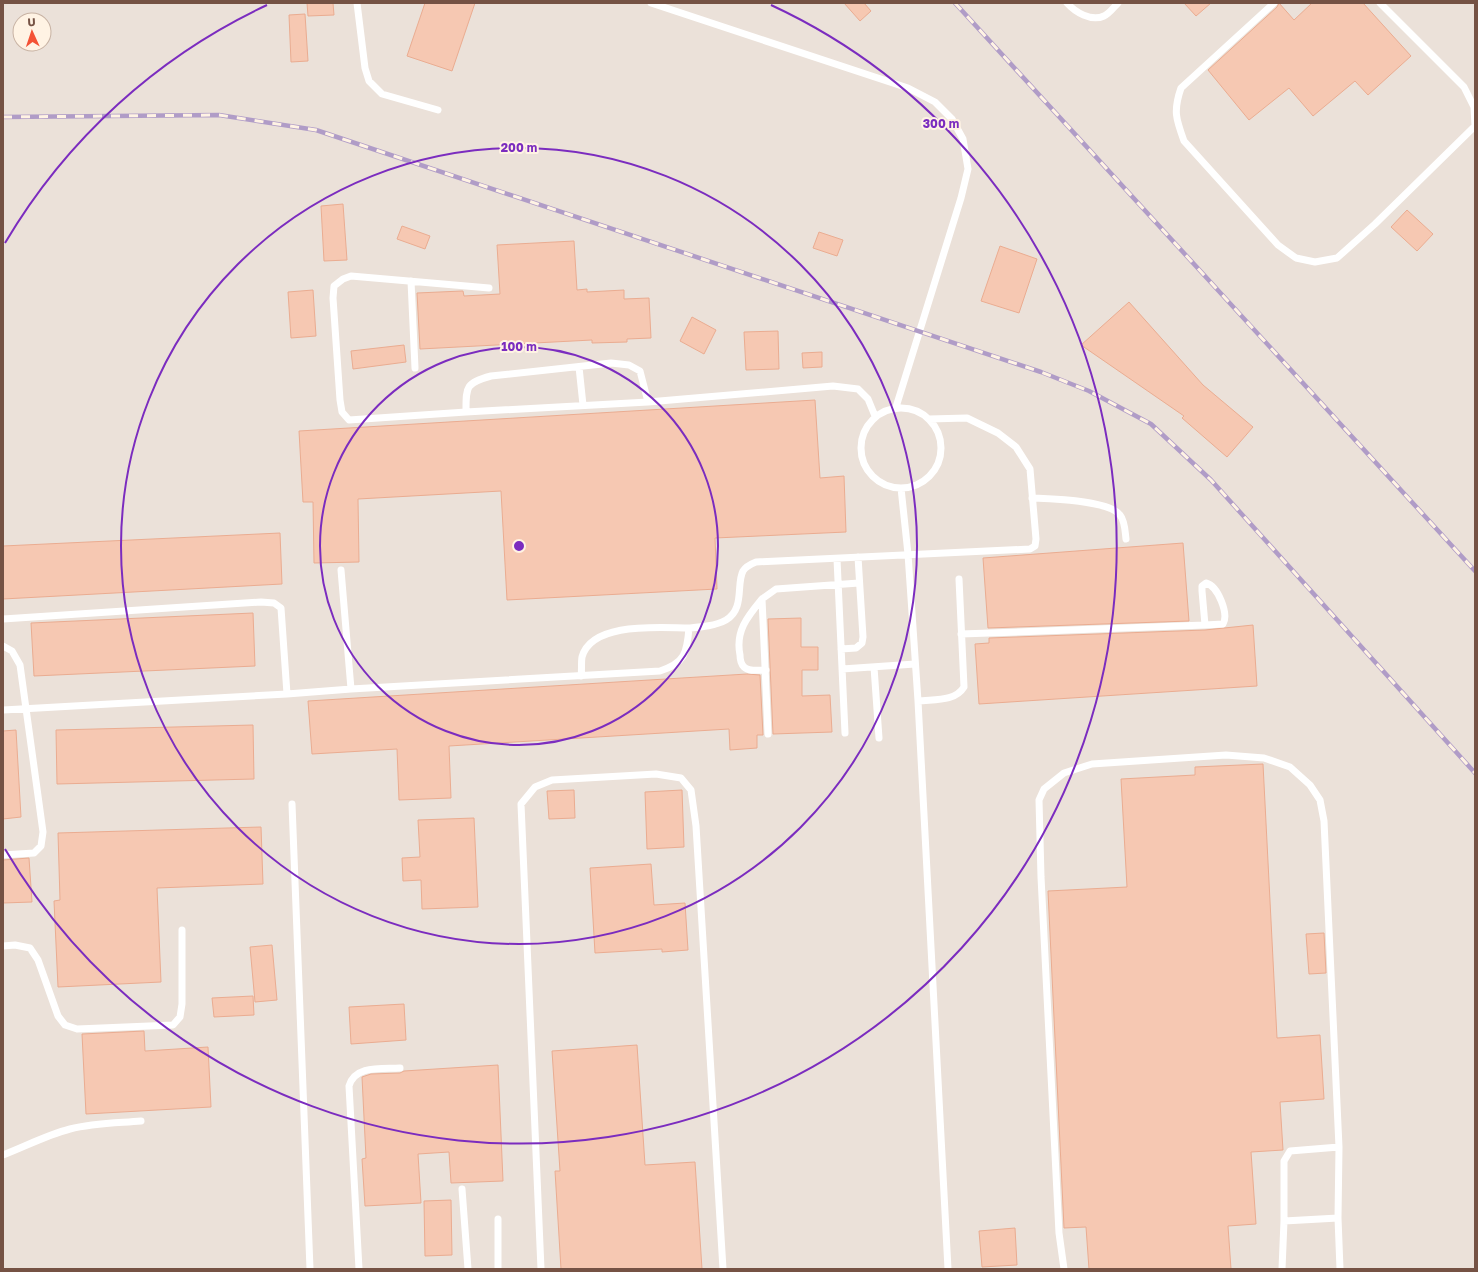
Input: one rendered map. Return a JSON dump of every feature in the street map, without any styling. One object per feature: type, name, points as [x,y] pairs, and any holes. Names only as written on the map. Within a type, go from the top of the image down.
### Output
[{"type":"lane","points":[[357,3],[369,81],[382,94],[438,110]]},
{"type":"lane","points":[[651,3],[908,88],[935,102],[952,119],[964,139],[968,169],[961,198],[896,407]]},
{"type":"lane","points":[[1067,3],[1080,14],[1097,17],[1104,16],[1118,3]]},
{"type":"lane","points":[[1274,3],[1181,88],[1175,105],[1176,120],[1184,141],[1278,245],[1296,258],[1315,262],[1337,258],[1375,224],[1475,126],[1474,107],[1464,87],[1380,3]]},
{"type":"lane","points":[[489,288],[351,276],[343,279],[334,286],[332,298],[342,412],[349,420],[648,402],[833,386],[858,389],[868,399],[875,416]]},
{"type":"lane","points":[[411,281],[415,368]]},
{"type":"lane","points":[[466,412],[466,390],[475,380],[491,376],[611,364],[629,364],[640,371],[648,402]]},
{"type":"lane","points":[[579,367],[583,405]]},
{"type":"lane","points":[[896,407],[910,408],[920,412],[929,419],[937,430],[941,443],[941,456],[936,469],[927,479],[915,486],[902,488],[889,486],[878,481],[868,472],[862,462],[860,449],[862,437],[867,425],[875,416],[896,407]]},
{"type":"lane","points":[[581,676],[582,657],[588,647],[603,634],[616,630],[689,628],[711,625],[727,620],[736,609],[740,596],[742,571],[748,565],[756,562],[1030,549],[1035,546],[1036,539],[1030,469],[1016,447],[1004,438],[967,418],[929,419]]},
{"type":"lane","points":[[902,488],[918,701],[948,1269]]},
{"type":"lane","points":[[1032,498],[1083,502],[1112,508],[1120,514],[1125,527],[1126,539]]},
{"type":"lane","points":[[841,649],[856,648],[862,643],[863,637],[858,557]]},
{"type":"lane","points":[[837,559],[845,733]]},
{"type":"lane","points":[[341,570],[351,689]]},
{"type":"lane","points":[[918,701],[948,698],[960,694],[964,686],[960,634],[959,579]]},
{"type":"lane","points":[[766,670],[751,670],[744,667],[741,661],[738,640],[745,620],[762,599],[776,589],[860,583]]},
{"type":"lane","points":[[960,634],[1205,625],[1223,624],[1225,614],[1216,589],[1212,584],[1206,583],[1202,586],[1205,625]]},
{"type":"lane","points":[[762,599],[768,734]]},
{"type":"lane","points":[[3,619],[261,602],[274,603],[281,608],[287,694]]},
{"type":"lane","points":[[3,710],[660,671],[673,667],[680,662],[687,646],[689,628]]},
{"type":"lane","points":[[3,646],[12,651],[20,665],[43,832],[41,846],[34,853],[3,855]]},
{"type":"lane","points":[[842,669],[915,664]]},
{"type":"lane","points":[[874,667],[879,738]]},
{"type":"lane","points":[[1064,1269],[1058,1233],[1041,877],[1039,800],[1044,789],[1064,773],[1092,764],[1226,755],[1264,758],[1290,768],[1310,784],[1320,800],[1324,821],[1339,1147],[1338,1218],[1340,1269]]},
{"type":"lane","points":[[541,1269],[521,804],[535,787],[552,780],[656,774],[681,778],[691,790],[693,804],[723,1269]]},
{"type":"lane","points":[[292,804],[310,1269]]},
{"type":"lane","points":[[3,946],[15,945],[30,948],[38,960],[58,1016],[65,1025],[77,1029],[172,1025],[180,1017],[182,1004],[182,930]]},
{"type":"lane","points":[[359,1269],[349,1086],[351,1077],[358,1072],[400,1068]]},
{"type":"lane","points":[[3,1154],[43,1137],[70,1129],[91,1124],[141,1121]]},
{"type":"lane","points":[[1282,1269],[1284,1161],[1290,1151],[1339,1147]]},
{"type":"lane","points":[[462,1189],[468,1269]]},
{"type":"lane","points":[[1284,1221],[1338,1218]]},
{"type":"lane","points":[[498,1219],[498,1269]]},
{"type":"shaded area","points":[[3,3],[1475,3],[1475,1269],[3,1269]]},
{"type":"building","points":[[307,3],[333,3],[334,15],[308,16]]},
{"type":"building","points":[[425,3],[475,3],[452,71],[407,56]]},
{"type":"building","points":[[844,3],[864,3],[871,11],[860,21]]},
{"type":"building","points":[[1184,3],[1211,3],[1196,16]]},
{"type":"building","points":[[1279,3],[1294,20],[1312,3],[1363,3],[1411,56],[1368,95],[1355,81],[1313,116],[1289,88],[1249,120],[1208,70],[1277,7]]},
{"type":"building","points":[[305,14],[308,61],[291,62],[289,15]]},
{"type":"building","points":[[343,204],[347,260],[324,261],[321,206]]},
{"type":"building","points":[[1407,210],[1433,234],[1417,251],[1391,227]]},
{"type":"building","points":[[402,226],[430,236],[425,249],[397,239]]},
{"type":"building","points":[[819,232],[843,240],[837,256],[813,248]]},
{"type":"building","points":[[574,241],[577,290],[587,289],[587,292],[624,290],[624,299],[649,298],[651,338],[627,339],[627,342],[592,343],[592,340],[420,349],[417,293],[463,291],[464,296],[500,294],[497,245]]},
{"type":"building","points":[[1000,246],[1037,259],[1019,313],[981,301]]},
{"type":"building","points":[[313,290],[316,336],[291,338],[288,292]]},
{"type":"building","points":[[1129,302],[1203,385],[1253,427],[1227,457],[1182,418],[1184,416],[1081,345]]},
{"type":"building","points":[[692,317],[716,330],[704,354],[680,341]]},
{"type":"building","points":[[778,331],[779,369],[746,370],[744,332]]},
{"type":"building","points":[[404,345],[406,362],[353,369],[351,351]]},
{"type":"building","points":[[822,352],[822,367],[803,368],[802,353]]},
{"type":"building","points":[[815,400],[820,478],[844,476],[846,532],[715,538],[717,589],[507,600],[501,491],[358,499],[359,562],[314,563],[313,502],[303,502],[299,431]]},
{"type":"building","points":[[280,533],[282,584],[3,599],[3,546]]},
{"type":"building","points":[[1183,543],[1189,621],[988,628],[983,558]]},
{"type":"building","points":[[253,613],[255,666],[34,676],[31,623]]},
{"type":"building","points":[[801,618],[801,647],[818,647],[818,670],[802,670],[802,696],[830,695],[832,732],[773,734],[768,619]]},
{"type":"building","points":[[1253,625],[1257,686],[979,704],[975,644],[989,643],[989,638],[1205,630]]},
{"type":"building","points":[[747,674],[760,675],[763,735],[757,735],[757,748],[730,750],[729,729],[449,746],[451,798],[399,800],[397,749],[312,754],[308,701]]},
{"type":"building","points":[[253,725],[254,779],[57,784],[56,730]]},
{"type":"building","points":[[16,730],[21,817],[3,819],[3,731]]},
{"type":"building","points":[[1263,764],[1277,1038],[1320,1035],[1324,1099],[1280,1102],[1283,1150],[1251,1152],[1256,1224],[1228,1226],[1231,1269],[1089,1269],[1086,1227],[1064,1228],[1048,891],[1127,887],[1121,779],[1195,775],[1195,767]]},
{"type":"building","points":[[574,790],[575,818],[549,819],[547,791]]},
{"type":"building","points":[[682,790],[684,847],[647,849],[645,792]]},
{"type":"building","points":[[474,818],[478,907],[422,909],[421,880],[403,881],[402,858],[420,857],[418,820]]},
{"type":"building","points":[[261,827],[263,884],[157,888],[161,982],[58,987],[54,901],[60,900],[58,833]]},
{"type":"building","points":[[29,858],[32,902],[3,903],[3,860]]},
{"type":"building","points":[[651,864],[654,905],[685,903],[688,950],[662,952],[662,949],[595,953],[590,868]]},
{"type":"building","points":[[1324,933],[1326,973],[1309,974],[1306,934]]},
{"type":"building","points":[[272,945],[277,1000],[255,1002],[250,947]]},
{"type":"building","points":[[253,996],[254,1015],[214,1017],[212,998]]},
{"type":"building","points":[[404,1004],[406,1040],[351,1044],[349,1007]]},
{"type":"building","points":[[144,1031],[145,1051],[208,1047],[211,1107],[86,1114],[82,1034]]},
{"type":"building","points":[[637,1045],[645,1165],[695,1162],[702,1269],[561,1269],[555,1171],[560,1171],[552,1051]]},
{"type":"building","points":[[498,1065],[503,1181],[451,1183],[449,1152],[418,1154],[421,1203],[365,1206],[362,1159],[366,1158],[362,1077],[371,1074],[400,1073],[404,1071]]},
{"type":"building","points":[[451,1200],[452,1255],[425,1256],[424,1201]]},
{"type":"building","points":[[1015,1228],[1017,1265],[982,1267],[979,1231]]},
{"type":"railway","points":[[955,3],[1475,571]]},
{"type":"railway","points":[[3,117],[219,115],[316,130],[1041,372],[1089,391],[1151,424],[1211,480],[1475,773]]}]
